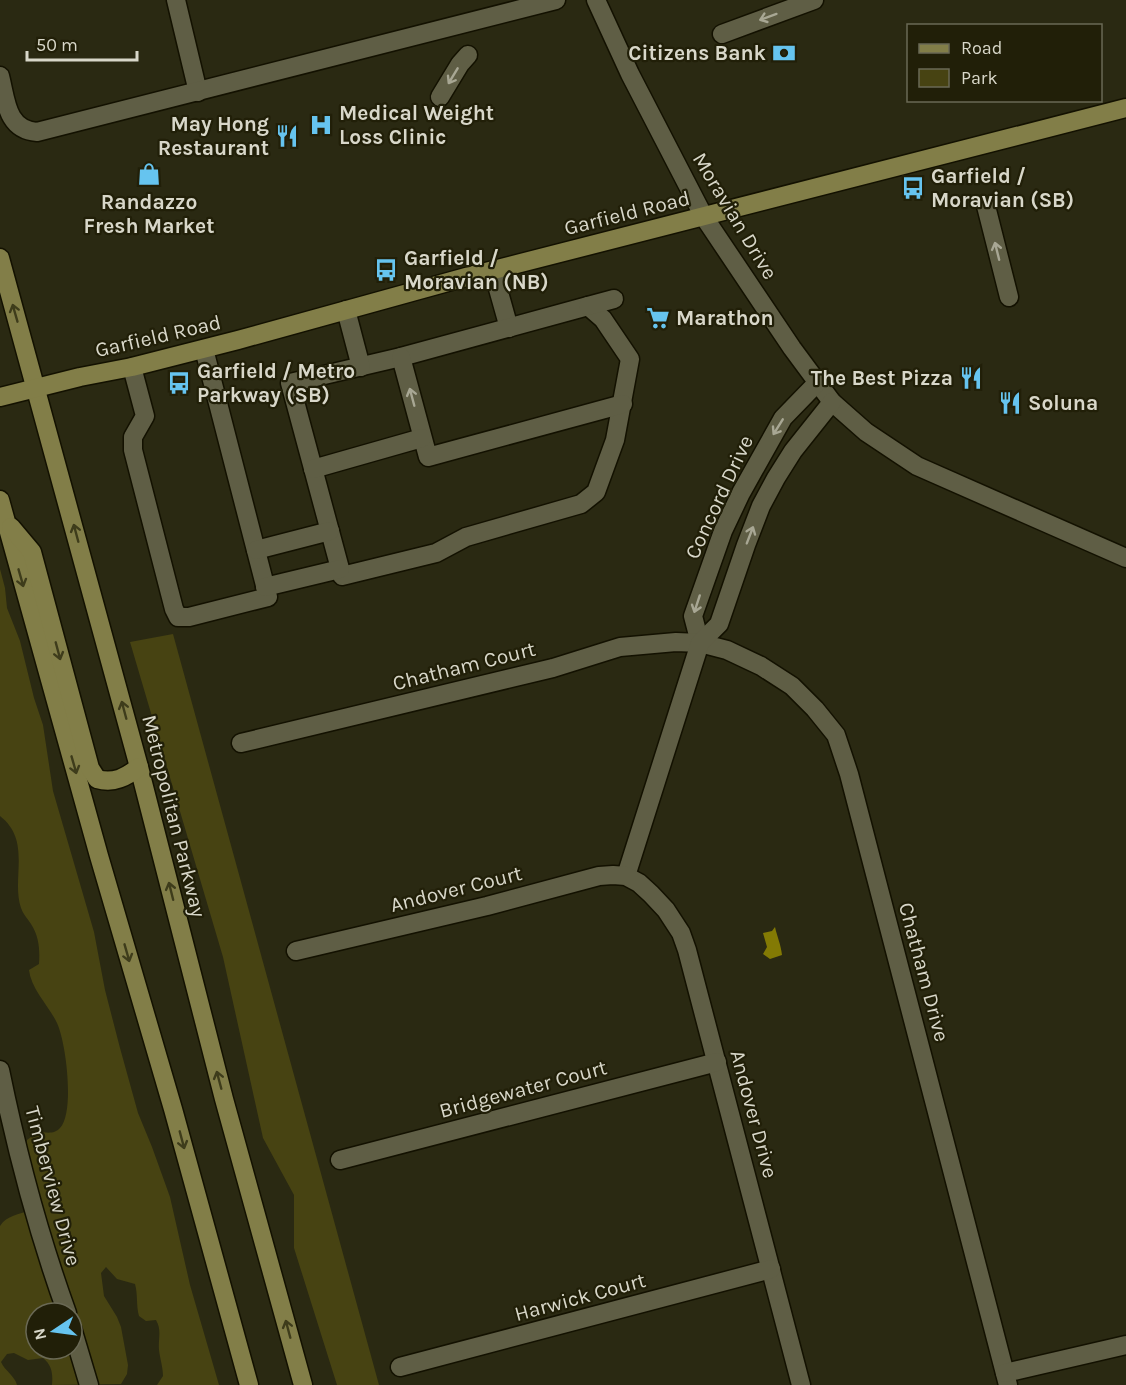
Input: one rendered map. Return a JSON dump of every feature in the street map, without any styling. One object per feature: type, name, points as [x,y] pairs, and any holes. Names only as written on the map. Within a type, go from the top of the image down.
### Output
[{"type":"main road","name":"Garfield Road","points":[[0,397],[80,376],[132,367],[204,349],[493,271],[1126,108]]},
{"type":"main road","name":"Metropolitan Parkway","points":[[0,258],[139,767],[221,1087],[303,1385]]},
{"type":"main road","points":[[0,500],[249,1385]]},
{"type":"main road","points":[[6,521],[32,552],[90,768],[96,779],[112,781],[122,779],[139,767]]},
{"type":"street","points":[[176,0],[198,92]]},
{"type":"street","points":[[0,76],[14,122],[27,132],[37,132],[556,0]]},
{"type":"street","name":"Moravian Drive","points":[[596,0],[630,74],[704,216],[816,384],[832,402],[866,432],[917,466],[1126,558]]},
{"type":"street","points":[[722,34],[814,0]]},
{"type":"street","points":[[440,98],[468,55]]},
{"type":"street","points":[[986,206],[1009,297]]},
{"type":"street","points":[[493,271],[509,328]]},
{"type":"street","points":[[588,306],[603,319],[630,359],[615,440],[596,492],[581,504],[466,537],[436,553],[342,576],[290,383],[401,357],[509,328],[588,306],[614,299]]},
{"type":"street","points":[[346,310],[361,367]]},
{"type":"street","points":[[132,367],[145,416],[133,437],[133,450],[174,609],[178,617],[189,617],[268,597],[204,349]]},
{"type":"street","points":[[401,357],[428,457],[623,404]]},
{"type":"street","name":"Concord Drive","points":[[700,643],[693,616],[723,531],[741,493],[783,418],[816,384]]},
{"type":"street","name":"Concord Drive","points":[[626,876],[700,643],[719,624],[761,506],[776,478],[793,451],[832,402]]},
{"type":"street","points":[[313,469],[422,438]]},
{"type":"street","points":[[256,550],[330,531]]},
{"type":"street","points":[[265,587],[340,569]]},
{"type":"street","name":"Chatham Court","points":[[241,743],[553,668],[620,647],[675,642],[700,643]]},
{"type":"street","name":"Chatham Drive","points":[[700,643],[727,650],[761,666],[792,686],[815,708],[836,735],[849,774],[1006,1379]]},
{"type":"street","name":"Andover Court","points":[[296,951],[487,906],[599,876],[626,876]]},
{"type":"street","name":"Andover Drive","points":[[626,876],[639,883],[651,894],[666,910],[681,933],[801,1385]]},
{"type":"street","name":"Bridgewater Court","points":[[340,1160],[717,1062]]},
{"type":"street","name":"Timberview Drive","points":[[0,1070],[14,1139],[38,1228],[63,1301]]},
{"type":"street","name":"Harwick Court","points":[[400,1367],[771,1269]]},
{"type":"street","points":[[1006,1379],[1126,1345]]},
{"type":"street","points":[[82,1361],[89,1385]]},
{"type":"green space","points":[[0,569],[7,608],[20,641],[43,725],[53,791],[94,932],[105,990],[120,1048],[138,1113],[170,1197],[190,1285],[219,1385],[157,1385],[163,1376],[158,1324],[156,1320],[146,1321],[139,1316],[135,1284],[117,1279],[106,1267],[101,1273],[104,1296],[121,1327],[128,1365],[127,1374],[121,1384],[52,1385],[51,1370],[46,1361],[84,1361],[84,1301],[24,1301],[24,1358],[14,1353],[7,1354],[1,1362],[17,1385],[0,1385],[0,1226],[10,1217],[30,1210],[25,1150],[27,1140],[38,1132],[52,1132],[60,1128],[65,1120],[68,1093],[66,1060],[60,1032],[54,1017],[30,977],[29,970],[39,964],[39,948],[36,933],[22,910],[18,884],[18,848],[10,826],[0,816]]},
{"type":"green space","points":[[173,634],[379,1385],[337,1385],[294,1248],[294,1195],[263,1138],[223,957],[130,642]]},
{"type":"shaded area","points":[[775,927],[782,955],[770,959],[763,954],[767,947],[763,933],[772,931]]},
{"type":"place","name":"Citizens Bank","points":[[784,53]]},
{"type":"place","name":"Medical Weight Loss Clinic","points":[[321,125]]},
{"type":"place","name":"May Hong Restaurant","points":[[287,136]]},
{"type":"place","name":"Randazzo Fresh Market","points":[[149,174]]},
{"type":"place","name":"Garfield / Moravian (SB)","points":[[913,188]]},
{"type":"place","name":"Garfield / Moravian (NB)","points":[[386,270]]},
{"type":"place","name":"Marathon","points":[[658,318]]},
{"type":"place","name":"The Best Pizza","points":[[971,378]]},
{"type":"place","name":"Garfield / Metro Parkway (SB)","points":[[179,383]]},
{"type":"place","name":"Soluna","points":[[1010,403]]}]
